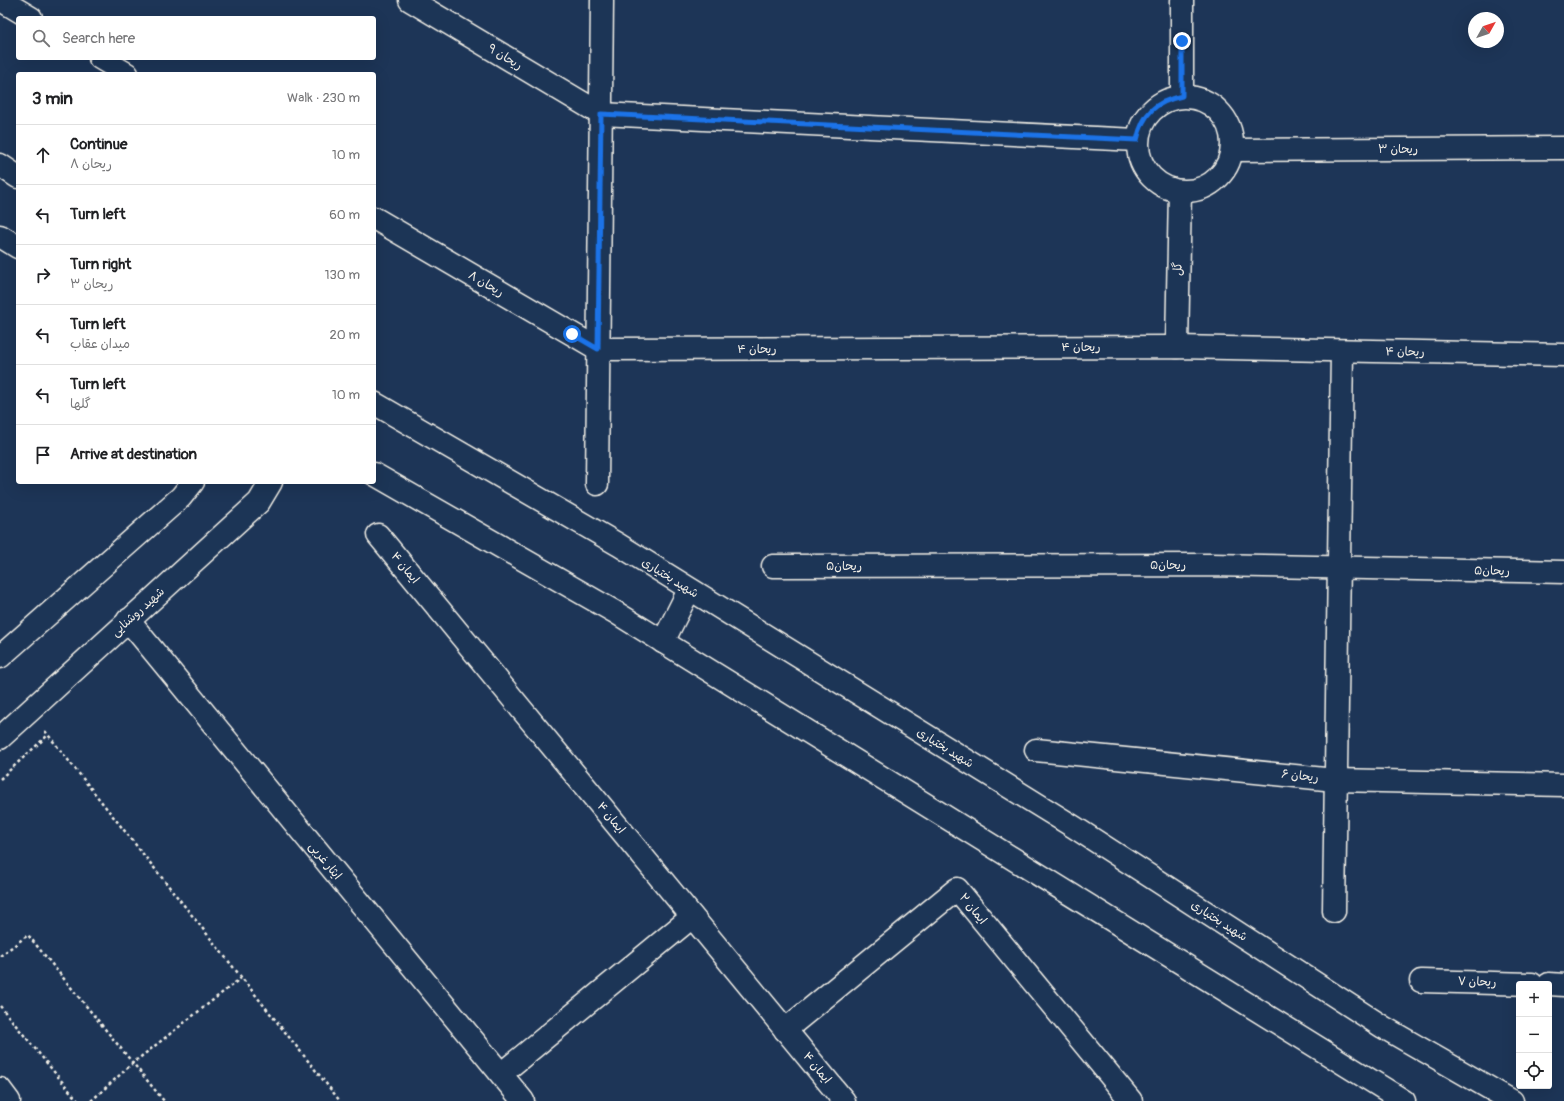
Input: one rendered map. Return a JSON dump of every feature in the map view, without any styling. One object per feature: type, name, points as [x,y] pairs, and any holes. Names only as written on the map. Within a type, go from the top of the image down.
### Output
[{"type":"street","points":[[1,0],[28,16]]},
{"type":"street","name":"ریحان ۹","points":[[410,0],[601,114]]},
{"type":"street","points":[[597,484],[602,0]]},
{"type":"street","points":[[1182,0],[1182,96]]},
{"type":"street","points":[[103,60],[124,72]]},
{"type":"street","points":[[1182,96],[1196,98],[1208,103],[1219,111],[1229,129],[1232,150],[1228,164],[1220,176],[1202,188],[1180,191],[1166,187],[1153,179],[1144,168],[1138,154],[1137,140],[1140,127],[1147,115],[1157,105],[1169,99],[1182,96]]},
{"type":"street","points":[[601,114],[1137,140]]},
{"type":"street","name":"ریحان ۳","points":[[1232,150],[1564,148]]},
{"type":"street","points":[[0,165],[16,176]]},
{"type":"street","name":"گل","points":[[1177,347],[1180,191]]},
{"type":"street","name":"ریحان ۸","points":[[376,219],[598,349]]},
{"type":"street","points":[[0,236],[16,246]]},
{"type":"street","name":"ریحان ۴","points":[[598,349],[1177,347],[1564,355]]},
{"type":"street","points":[[1334,911],[1342,351]]},
{"type":"street","name":"شهید بختیاری","points":[[376,404],[619,546],[1074,827],[1383,1027],[1512,1101]]},
{"type":"street","points":[[376,475],[615,612],[1404,1101]]},
{"type":"street","points":[[0,657],[181,497],[191,484]]},
{"type":"street","name":"شهید روشنایی","points":[[0,738],[259,502],[271,484]]},
{"type":"street","name":"ایمان ۴","points":[[378,535],[844,1101]]},
{"type":"street","name":"ریحان۵","points":[[773,566],[1211,565],[1564,572]]},
{"type":"street","points":[[663,642],[689,590]]},
{"type":"street","name":"ایثار غربی","points":[[128,620],[523,1101]]},
{"type":"street","name":"ریحان ۶","points":[[1036,750],[1335,780],[1564,785]]},
{"type":"street","name":"ایمان ۲","points":[[785,1030],[956,889],[1131,1101]]},
{"type":"street","points":[[501,1074],[692,917]]},
{"type":"street","name":"ریحان ۷","points":[[1421,981],[1516,984]]},
{"type":"street","points":[[1552,984],[1564,985]]},
{"type":"street","points":[[0,1089],[9,1101]]},
{"type":"path","points":[[29,711],[340,1101]]},
{"type":"path","points":[[0,779],[48,735]]},
{"type":"path","points":[[0,956],[28,935],[164,1101]]},
{"type":"path","points":[[91,1101],[133,1063],[241,978]]},
{"type":"path","points":[[0,1006],[78,1101]]},
{"type":"route","points":[[572,334],[598,349],[601,114],[1137,140],[1140,127],[1147,115],[1157,105],[1169,99],[1182,96],[1182,41]]}]
